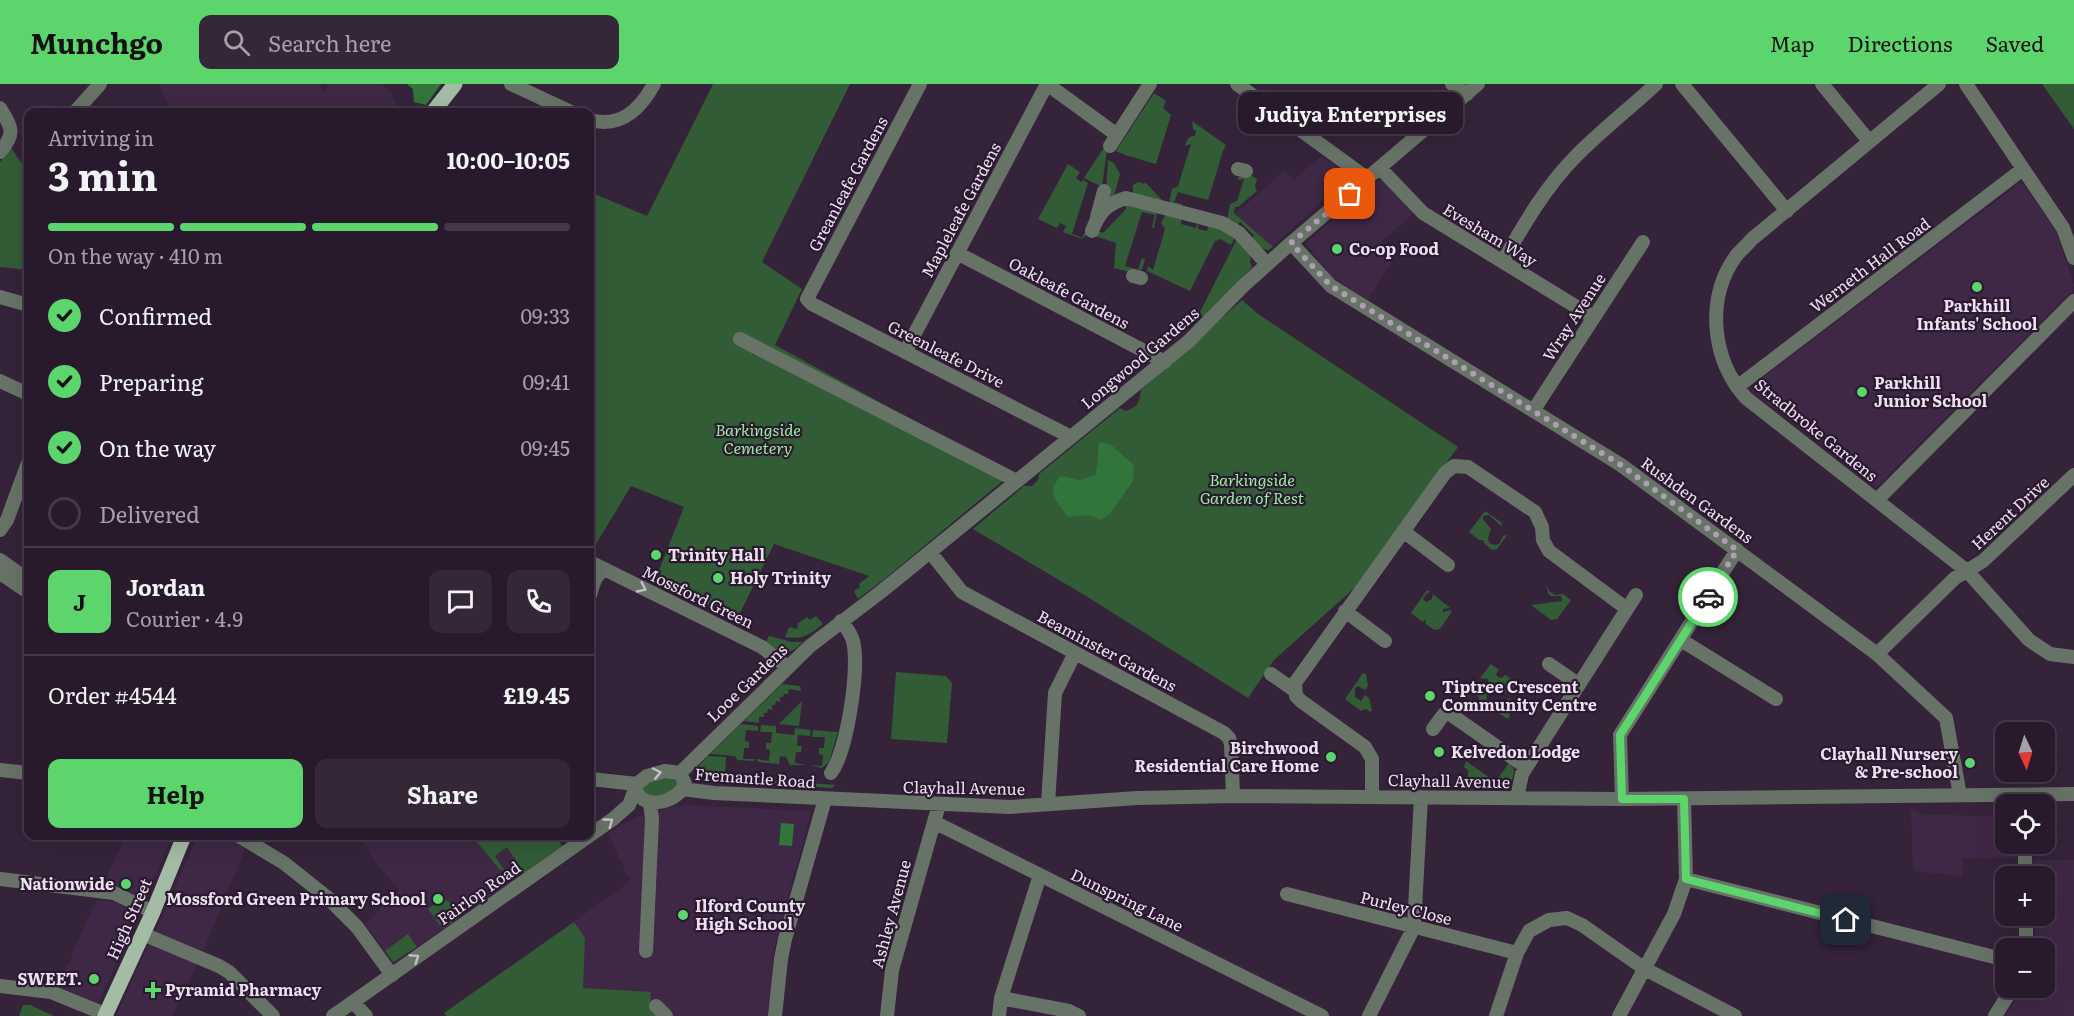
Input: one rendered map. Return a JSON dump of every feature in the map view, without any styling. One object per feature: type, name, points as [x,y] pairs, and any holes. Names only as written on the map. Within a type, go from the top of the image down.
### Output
[{"type":"main road","points":[[436,108],[455,84]]},
{"type":"main road","name":"High Street","points":[[105,1015],[153,912],[182,840]]},
{"type":"street","points":[[79,108],[100,84]]},
{"type":"street","points":[[594,121],[601,123],[618,120],[634,111],[648,96],[654,84]]},
{"type":"street","name":"Greanleafe Gardens","points":[[807,299],[920,84]]},
{"type":"street","points":[[1047,84],[1113,141],[1150,84]]},
{"type":"street","name":"Mapleleafe Gardens","points":[[905,352],[1047,84]]},
{"type":"street","points":[[1237,84],[1368,179]]},
{"type":"street","points":[[1452,84],[1472,89]]},
{"type":"street","points":[[1503,261],[1532,212],[1563,170],[1656,84]]},
{"type":"street","points":[[1682,84],[1787,211]]},
{"type":"street","points":[[1822,84],[1869,141]]},
{"type":"street","name":"Stradbroke Gardens","points":[[1939,84],[1752,239],[1736,257],[1724,278],[1718,300],[1716,326],[1718,346],[1725,369],[1746,398],[1967,571],[2029,640],[2050,654],[2074,657]]},
{"type":"street","points":[[1966,84],[2063,228],[2074,258]]},
{"type":"street","points":[[517,85],[563,108]]},
{"type":"street","name":"Longwood Gardens","points":[[841,621],[1165,362],[1291,243],[1472,89]]},
{"type":"street","points":[[0,108],[11,131],[10,140],[0,152]]},
{"type":"street","name":"Evesham Way","points":[[1380,168],[1423,213],[1593,317]]},
{"type":"street","name":"Werneth Hall Road","points":[[1737,387],[2023,169]]},
{"type":"street","points":[[1104,190],[1094,225],[1103,209],[1126,198],[1222,224],[1239,233],[1268,264]]},
{"type":"street","name":"Wray Avenue","points":[[1533,411],[1643,242]]},
{"type":"street","name":"Rushden Gardens","points":[[1291,243],[1331,286],[1621,465],[1877,654],[1946,718],[1960,795]]},
{"type":"street","name":"Oakleafe Gardens","points":[[957,253],[1165,362]]},
{"type":"street","points":[[0,297],[24,304]]},
{"type":"street","name":"Greenleafe Drive","points":[[807,299],[812,304],[1071,437]]},
{"type":"street","points":[[1876,500],[2074,302]]},
{"type":"street","points":[[740,339],[1017,481]]},
{"type":"street","points":[[0,381],[24,392]]},
{"type":"street","points":[[1294,690],[1298,677],[1445,473],[1454,466],[1468,467],[1535,512],[1542,527],[1543,540],[1549,550],[1627,609]]},
{"type":"street","points":[[0,530],[7,520],[24,474]]},
{"type":"street","name":"Herent Drive","points":[[1877,654],[1955,578],[1983,561],[2074,476]]},
{"type":"street","points":[[1403,531],[1448,565]]},
{"type":"street","points":[[1622,799],[1620,735],[1737,550]]},
{"type":"street","name":"Beaminster Gardens","points":[[930,552],[962,592],[1224,733],[1232,744],[1233,796]]},
{"type":"street","points":[[0,560],[24,577]]},
{"type":"street","name":"Mossford Green","points":[[594,564],[762,647],[787,667]]},
{"type":"street","points":[[594,584],[597,575],[606,570]]},
{"type":"street","points":[[0,573],[24,589]]},
{"type":"street","points":[[1517,798],[1519,780],[1526,767],[1636,596]]},
{"type":"street","points":[[1346,611],[1385,641]]},
{"type":"street","points":[[831,773],[847,731],[853,679],[854,643],[852,636],[841,621]]},
{"type":"street","name":"Looe Gardens","points":[[680,773],[787,667],[841,621]]},
{"type":"street","points":[[1681,640],[1776,699]]},
{"type":"street","points":[[1048,804],[1055,693],[1075,653]]},
{"type":"street","points":[[1549,664],[1578,684]]},
{"type":"street","points":[[1271,674],[1294,690],[1301,701],[1365,747],[1371,759],[1372,796]]},
{"type":"street","points":[[1434,729],[1444,714],[1450,714],[1526,767]]},
{"type":"street","points":[[0,770],[24,773]]},
{"type":"street","points":[[672,771],[680,773],[685,784],[674,797],[650,803],[639,798],[637,787],[647,776],[657,772],[672,771]]},
{"type":"street","points":[[594,780],[637,787]]},
{"type":"street","name":"Fairlop Road","points":[[594,832],[629,805],[637,787]]},
{"type":"street","name":"Fremantle Road","points":[[683,789],[714,793],[825,799]]},
{"type":"street","name":"Clayhall Avenue","points":[[2055,796],[2074,794]]},
{"type":"street","name":"Clayhall Avenue","points":[[825,799],[1010,807],[1137,798],[1233,796],[1622,799],[1960,795],[1995,797]]},
{"type":"street","points":[[1369,1016],[1414,927],[1421,797]]},
{"type":"street","points":[[775,1016],[785,939],[825,799]]},
{"type":"street","points":[[1619,1016],[1674,914],[1686,879],[1684,799]]},
{"type":"street","points":[[646,951],[652,819],[650,803]]},
{"type":"street","points":[[934,822],[939,805]]},
{"type":"street","name":"Dunspring Lane","points":[[934,822],[1322,1016]]},
{"type":"street","name":"Ashley Avenue","points":[[887,1016],[892,970],[934,822]]},
{"type":"street","points":[[247,840],[284,863],[328,898],[357,927],[392,975]]},
{"type":"street","name":"Fairlop Road","points":[[333,1016],[583,840]]},
{"type":"street","points":[[999,1016],[1001,998],[1040,875]]},
{"type":"street","points":[[0,879],[114,893],[153,912]]},
{"type":"street","points":[[1686,879],[1995,957]]},
{"type":"street","name":"Purley Close","points":[[1287,894],[1517,953]]},
{"type":"street","points":[[1496,1016],[1517,953],[1529,931],[1549,920],[1567,918],[1582,925],[1645,969],[1735,1016]]},
{"type":"street","points":[[143,934],[229,972],[273,1016]]},
{"type":"street","points":[[0,986],[51,992],[105,1015]]},
{"type":"street","points":[[1001,998],[1069,1011],[1079,1016]]},
{"type":"street","points":[[1995,1016],[2006,998]]},
{"type":"street","points":[[353,1002],[366,1016]]},
{"type":"street","points":[[656,1006],[666,1016]]},
{"type":"shaded area","points":[[159,84],[320,84],[324,94],[328,84],[381,84],[389,90],[400,108],[169,108]]},
{"type":"shaded area","points":[[1322,156],[1346,173],[1347,179],[1272,247],[1235,214],[1285,170],[1294,179]]},
{"type":"shaded area","points":[[1379,181],[1387,182],[1414,213],[1381,242],[1396,254],[1368,300],[1332,277],[1307,245],[1308,241]]},
{"type":"shaded area","points":[[2020,183],[2056,231],[2074,285],[2073,290],[1877,487],[1752,391],[1753,385]]},
{"type":"shaded area","name":"Ilford County High School","points":[[685,805],[809,811],[811,813],[773,952],[771,995],[767,1016],[446,1016],[444,1013],[630,882],[608,833],[651,812]]},
{"type":"shaded area","points":[[1911,808],[1922,814],[1995,817],[1995,854],[2017,854],[2017,858],[1963,858],[1962,876],[1913,871]]},
{"type":"shaded area","points":[[123,840],[170,840],[144,901],[103,885]]},
{"type":"shaded area","points":[[196,840],[234,840],[247,845],[203,951],[155,932]]},
{"type":"shaded area","name":"Mossford Green Primary School","points":[[362,840],[558,840],[562,846],[394,963],[365,924],[399,890],[374,861]]},
{"type":"shaded area","points":[[2033,860],[2074,860],[2074,1016],[2005,1016],[2016,998],[2055,998],[2055,938],[2036,938],[2035,926],[2055,926],[2055,866],[2033,866]]},
{"type":"shaded area","points":[[96,900],[114,902],[139,915],[98,1003],[58,987]]},
{"type":"shaded area","points":[[149,943],[198,963],[172,1016],[116,1016]]},
{"type":"green space","points":[[407,84],[441,84],[426,105],[414,102],[413,89]]},
{"type":"green space","name":"Barkingside Cemetery","points":[[713,84],[850,84],[762,262],[802,289],[775,345],[1011,474],[858,599],[854,591],[869,576],[774,544],[738,617],[654,583],[684,507],[631,486],[594,547],[594,194],[647,216]]},
{"type":"green space","points":[[2042,84],[2074,84],[2074,129]]},
{"type":"green space","points":[[1154,93],[1166,101],[1163,108],[1171,115],[1156,164],[1116,151]]},
{"type":"green space","points":[[1192,121],[1226,145],[1208,200],[1178,192],[1174,202],[1182,204],[1181,210],[1169,203],[1172,189],[1178,186],[1191,144],[1185,146],[1186,142],[1195,136],[1196,131],[1193,129]]},
{"type":"green space","points":[[11,148],[24,166],[24,270],[0,267],[0,162]]},
{"type":"green space","points":[[1103,149],[1107,150],[1102,187],[1084,178]]},
{"type":"green space","points":[[1108,160],[1114,163],[1120,174],[1114,196],[1105,203]]},
{"type":"green space","points":[[1068,164],[1080,172],[1076,178],[1088,183],[1072,234],[1082,238],[1085,232],[1089,233],[1082,239],[1063,232],[1066,226],[1060,223],[1057,228],[1038,219]]},
{"type":"green space","points":[[1247,173],[1257,179],[1255,187],[1257,191],[1235,207],[1234,213],[1273,247],[1268,250],[1257,247],[1251,240],[1254,235],[1240,222],[1235,227],[1227,220],[1230,204],[1237,201],[1244,179],[1237,180]]},
{"type":"green space","points":[[1139,182],[1144,184],[1145,182],[1162,200],[1159,202],[1133,194],[1133,185]]},
{"type":"green space","points":[[1126,202],[1157,213],[1154,228],[1152,227],[1155,215],[1142,212],[1125,266],[1138,270],[1142,258],[1145,260],[1142,269],[1133,273],[1114,268],[1116,243],[1095,236],[1097,231],[1103,233],[1126,209]]},
{"type":"green space","points":[[1166,214],[1182,217],[1181,224],[1196,228],[1198,222],[1198,229],[1207,231],[1209,225],[1236,236],[1231,245],[1220,239],[1215,241],[1190,291],[1147,271],[1148,266],[1153,270],[1165,229],[1161,223]]},
{"type":"green space","points":[[1238,237],[1251,255],[1252,267],[1203,317],[1199,314]]},
{"type":"green space","name":"Barkingside Garden of Rest","points":[[1242,300],[1258,314],[1458,447],[1360,583],[1274,660],[1248,698],[1086,596],[973,529],[1024,486],[1032,486],[1038,480],[1039,474],[1120,408],[1125,411],[1135,406],[1139,401],[1141,390]]},
{"type":"green space","points":[[1099,442],[1111,445],[1134,465],[1133,481],[1109,515],[1100,520],[1089,515],[1068,517],[1054,498],[1053,486],[1061,476],[1080,480],[1095,475]]},
{"type":"green space","points":[[1485,511],[1502,523],[1501,526],[1489,515],[1483,516],[1491,529],[1489,543],[1499,544],[1503,536],[1508,534],[1497,549],[1492,550],[1483,540],[1479,540],[1469,532]]},
{"type":"green space","points":[[1546,584],[1549,591],[1555,595],[1563,594],[1571,600],[1557,619],[1551,620],[1531,605],[1562,601],[1561,596],[1551,596],[1548,593]]},
{"type":"green space","points":[[1427,590],[1430,592],[1423,599],[1426,602],[1432,599],[1433,594],[1450,608],[1443,609],[1443,612],[1451,610],[1440,629],[1434,630],[1425,623],[1425,619],[1423,622],[1411,613]]},
{"type":"green space","points":[[816,616],[823,624],[814,631],[801,637],[785,637],[789,627],[797,629],[798,623],[807,617],[810,620]]},
{"type":"green space","points":[[769,636],[792,642],[803,642],[791,651],[781,649],[779,651],[766,642]]},
{"type":"green space","points":[[1491,664],[1499,670],[1496,674],[1498,677],[1502,678],[1505,675],[1516,682],[1516,687],[1511,688],[1507,693],[1500,687],[1490,689],[1488,679],[1480,678]]},
{"type":"green space","points":[[896,672],[946,676],[952,683],[947,743],[891,739]]},
{"type":"green space","points":[[1363,673],[1366,674],[1368,686],[1365,690],[1358,686],[1355,688],[1355,697],[1361,701],[1365,695],[1369,698],[1372,710],[1370,712],[1366,709],[1361,711],[1345,699]]},
{"type":"green space","points":[[1477,683],[1480,689],[1488,690],[1486,697],[1491,706],[1502,706],[1508,698],[1516,703],[1508,719],[1479,701],[1473,688]]},
{"type":"green space","points":[[782,684],[800,686],[801,691],[789,689],[788,694],[780,697],[780,702],[776,701],[775,705],[772,705],[772,710],[768,709],[764,717],[759,717],[759,723],[744,721]]},
{"type":"green space","points":[[802,701],[799,726],[779,724]]},
{"type":"green space","points":[[741,724],[758,726],[758,731],[746,730],[745,741],[749,742],[749,748],[744,748],[743,759],[755,759],[754,761],[737,760],[735,756],[710,754]]},
{"type":"green space","points":[[761,725],[776,726],[776,733],[794,735],[795,728],[811,730],[810,736],[798,735],[797,746],[802,746],[801,752],[796,752],[795,763],[807,765],[790,765],[786,757],[780,756],[779,764],[758,762],[757,759],[769,761],[770,750],[766,749],[766,743],[771,743],[772,732],[760,732]]},
{"type":"green space","points":[[813,730],[838,732],[829,762],[822,768],[810,765],[822,766],[823,755],[819,754],[819,748],[824,748],[825,737],[812,737]]},
{"type":"green space","points":[[708,756],[726,757],[725,775],[732,777],[785,782],[790,776],[794,776],[794,782],[835,785],[832,788],[704,780],[699,776],[697,768]]},
{"type":"green space","points":[[1466,761],[1490,778],[1485,785],[1478,785],[1473,780],[1468,780],[1468,770],[1464,767]]},
{"type":"green space","points":[[1509,763],[1514,769],[1511,782],[1493,785]]},
{"type":"green space","points":[[669,777],[679,782],[673,790],[666,793],[649,796],[641,788],[652,780]]},
{"type":"green space","points":[[781,823],[794,824],[792,846],[779,845]]},
{"type":"green space","points":[[558,840],[562,846],[524,873],[507,847],[495,856],[504,870],[500,870],[476,841]]},
{"type":"green space","points":[[444,898],[450,902],[460,917],[443,929],[428,909]]},
{"type":"green space","points":[[574,922],[585,938],[583,988],[651,992],[650,1006],[660,1016],[446,1016],[444,1013]]},
{"type":"green space","points":[[408,934],[417,947],[393,962],[385,951]]},
{"type":"green space","points":[[23,1005],[30,1005],[54,1016],[19,1016]]},
{"type":"way so far","points":[[1350,194],[1291,243],[1331,286],[1621,465],[1737,550],[1708,597]]},
{"type":"place","name":"Judiya Enterprises","points":[[1350,194]]},
{"type":"place","name":"Co-op Food","points":[[1337,249]]},
{"type":"place","name":"Parkhill Infants' School","points":[[1977,287]]},
{"type":"place","name":"Parkhill Junior School","points":[[1862,392]]},
{"type":"place","name":"Trinity Hall","points":[[656,555]]},
{"type":"place","name":"Holy Trinity","points":[[718,578]]},
{"type":"place","name":"Tiptree Crescent Community Centre","points":[[1430,696]]},
{"type":"place","name":"Kelvedon Lodge","points":[[1439,752]]},
{"type":"place","name":"Birchwood Residential Care Home","points":[[1331,757]]},
{"type":"place","name":"Clayhall Nursery & Pre-school","points":[[1970,763]]},
{"type":"place","name":"Nationwide","points":[[126,884]]},
{"type":"place","name":"Mossford Green Primary School","points":[[438,899]]},
{"type":"place","name":"Ilford County High School","points":[[683,915]]},
{"type":"place","name":"SWEET.","points":[[94,979]]},
{"type":"place","name":"Pyramid Pharmacy","points":[[153,990]]},
{"type":"route","points":[[1708,597],[1620,735],[1622,799],[1684,799],[1686,879],[1846,920]]}]
